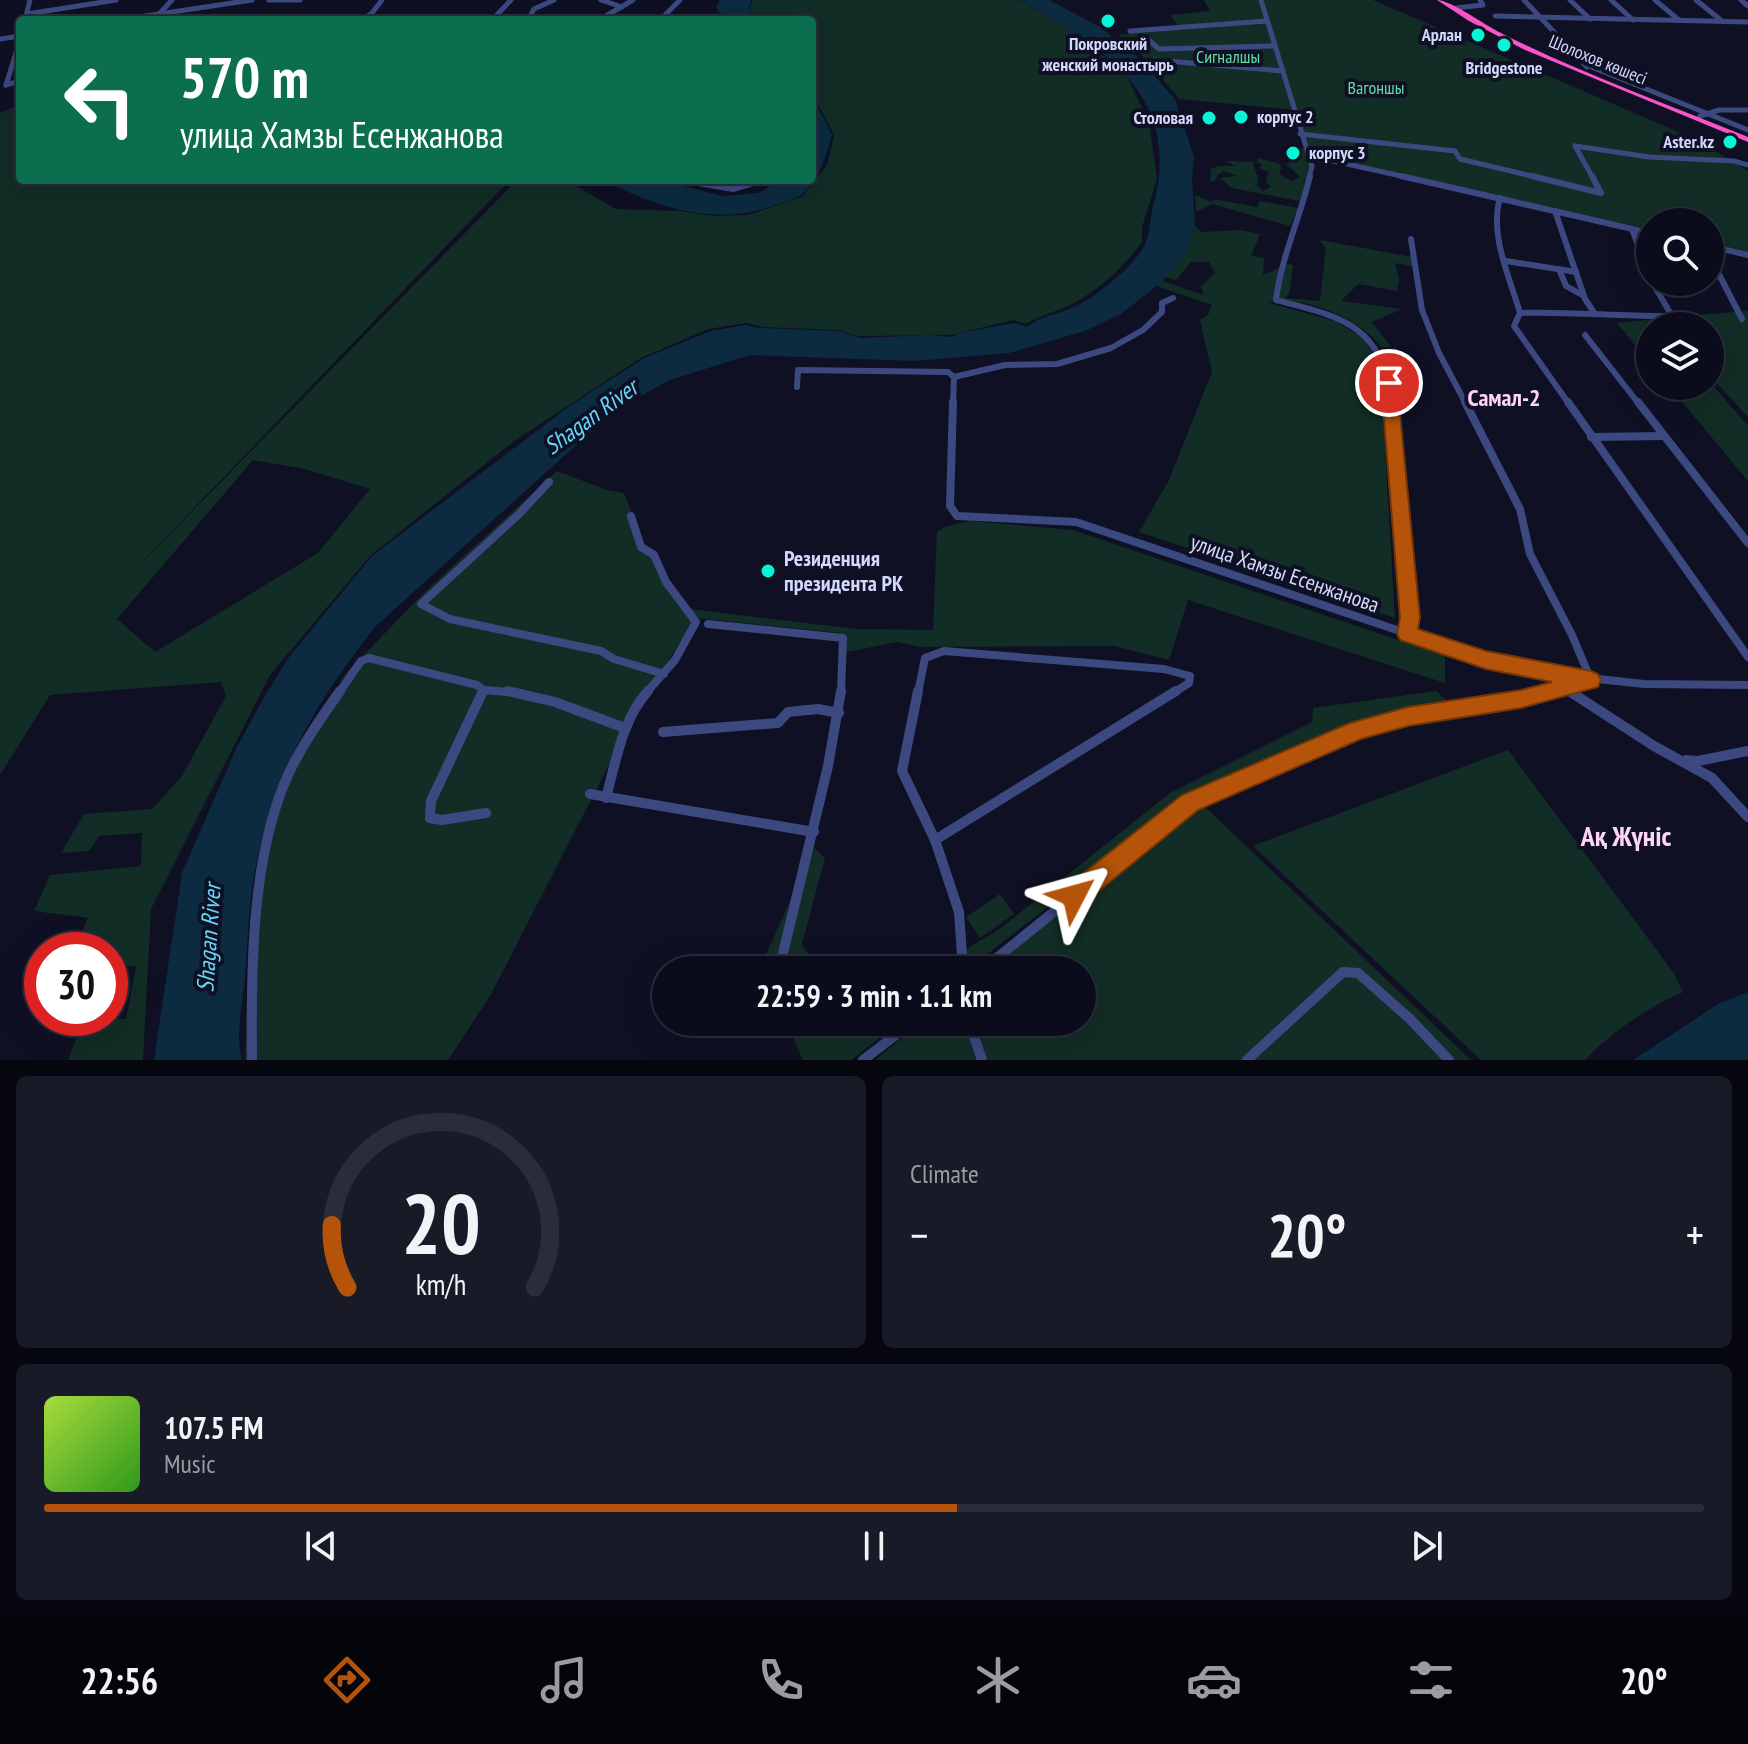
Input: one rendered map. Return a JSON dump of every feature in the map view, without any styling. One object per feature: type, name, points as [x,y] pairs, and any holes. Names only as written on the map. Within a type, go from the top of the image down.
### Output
[{"type":"highway","name":"Шолохов көшесі","points":[[1442,0],[1516,41],[1701,115],[1748,138]]},
{"type":"highway","name":"Шолохов көшесі","points":[[1442,0],[1512,42],[1701,115]]},
{"type":"street","points":[[31,16],[116,0]]},
{"type":"street","points":[[160,14],[172,0]]},
{"type":"street","points":[[146,16],[252,0]]},
{"type":"street","points":[[269,0],[300,0]]},
{"type":"street","points":[[370,16],[382,0]]},
{"type":"street","points":[[496,16],[511,0]]},
{"type":"street","points":[[530,16],[534,9],[554,0]]},
{"type":"street","points":[[601,0],[622,7]]},
{"type":"street","points":[[606,16],[633,0]]},
{"type":"street","points":[[664,16],[680,0]]},
{"type":"street","points":[[1261,0],[1300,134],[1311,160],[1300,217],[1279,273],[1276,300],[1326,312],[1351,325],[1373,340],[1383,358],[1389,383],[1410,618],[1407,634]]},
{"type":"street","points":[[1456,8],[1483,5],[1480,0]]},
{"type":"street","points":[[1524,0],[1584,67]]},
{"type":"street","points":[[1570,0],[1590,19]]},
{"type":"street","points":[[1611,0],[1633,20]]},
{"type":"street","points":[[1655,0],[1679,21]]},
{"type":"street","points":[[1696,0],[1722,22]]},
{"type":"street","points":[[1741,0],[1748,6]]},
{"type":"street","points":[[1495,16],[1748,22]]},
{"type":"street","points":[[1130,31],[1267,21]]},
{"type":"street","points":[[1144,36],[1159,49],[1274,46]]},
{"type":"street","points":[[1155,60],[1283,71]]},
{"type":"street","points":[[16,62],[6,85],[16,82]]},
{"type":"street","points":[[1701,115],[1748,110]]},
{"type":"street","points":[[1701,115],[1748,130]]},
{"type":"street","points":[[1300,134],[1455,151],[1460,159],[1601,193],[1575,146],[1649,157],[1734,161],[1748,165]]},
{"type":"street","points":[[1311,160],[1329,160],[1636,230]]},
{"type":"street","points":[[709,184],[718,190],[735,190],[752,184]]},
{"type":"street","points":[[1500,198],[1495,208],[1520,313],[1514,326],[1591,437],[1744,645],[1748,657]]},
{"type":"street","points":[[1555,211],[1584,296],[1595,314]]},
{"type":"street","points":[[1632,229],[1636,240]]},
{"type":"street","points":[[999,956],[1190,802],[1358,730],[1389,720],[1521,699],[1591,680],[1572,635],[1530,554],[1520,509],[1439,353],[1422,310],[1411,239]]},
{"type":"street","points":[[1724,249],[1748,255]]},
{"type":"street","points":[[1506,261],[1576,272]]},
{"type":"street","points":[[1559,269],[1566,286],[1584,296]]},
{"type":"street","points":[[1724,284],[1742,319]]},
{"type":"street","points":[[1520,313],[1567,311],[1616,317],[1672,316],[1661,296]]},
{"type":"street","points":[[797,387],[798,370],[951,375],[1005,365],[1057,364],[1111,348],[1143,330],[1162,312],[1162,303],[1173,298]]},
{"type":"street","points":[[1585,335],[1748,543]]},
{"type":"street","name":"улица Хамзы Есенжанова","points":[[951,375],[950,506],[957,516],[1076,522],[1486,660],[1591,680],[1691,687],[1748,685]]},
{"type":"street","points":[[1591,437],[1664,436]]},
{"type":"street","points":[[549,482],[421,604],[450,619],[601,651],[614,659],[664,674]]},
{"type":"street","points":[[606,798],[625,728],[637,703],[664,674],[696,622],[666,582],[654,555],[641,547],[631,516]]},
{"type":"street","points":[[708,624],[843,638],[845,659],[839,713],[814,832],[783,956]]},
{"type":"street","points":[[935,840],[1189,683],[1190,676],[1164,669],[1075,660],[944,651],[932,653],[921,667],[902,771],[935,840],[959,912],[962,956]]},
{"type":"street","points":[[252,1060],[253,977],[262,876],[274,815],[306,741],[361,661],[369,658],[477,685],[483,690],[501,689],[558,702],[625,728]]},
{"type":"street","points":[[1564,688],[1712,778],[1748,817]]},
{"type":"street","points":[[483,690],[431,801],[430,818],[442,820],[486,813]]},
{"type":"street","points":[[663,732],[778,723],[788,712],[818,709],[839,713]]},
{"type":"street","points":[[1679,759],[1698,761],[1748,751]]},
{"type":"street","points":[[590,794],[814,832]]},
{"type":"street","points":[[1247,1060],[1343,972],[1349,970],[1358,973],[1409,1018],[1449,1060]]},
{"type":"street","points":[[863,1060],[895,1036]]},
{"type":"street","points":[[974,1036],[982,1060]]},
{"type":"green space","points":[[752,0],[1019,0],[1077,33],[1127,77],[1149,122],[1157,179],[1142,227],[1142,242],[1119,269],[1092,292],[1026,324],[1013,320],[951,335],[857,336],[838,330],[762,327],[747,323],[708,329],[641,358],[514,441],[370,556],[270,675],[151,909],[143,1060],[68,1060],[77,1036],[128,1036],[128,1008],[136,966],[128,966],[128,932],[82,932],[88,918],[34,911],[50,875],[141,866],[142,833],[99,836],[89,851],[61,853],[84,814],[152,809],[182,776],[226,696],[221,682],[50,695],[0,775],[0,113],[16,106],[16,184],[508,184],[120,585],[513,184],[571,184],[616,209],[679,211],[714,216],[748,215],[803,196],[812,184],[816,184],[816,179],[827,165],[834,135],[816,101],[816,16],[755,16],[750,10]],"holes":[[[253,460],[305,469],[370,489],[318,553],[155,652],[117,619]]]},
{"type":"green space","name":"Вагоншы","points":[[1204,0],[1373,0],[1699,141],[1748,171],[1748,252],[1724,246],[1724,208],[1636,208],[1636,226],[1316,158],[1307,147],[1296,110],[1179,99],[1147,60],[1118,35],[1129,34],[1130,30],[1178,25],[1170,15],[1210,11]]},
{"type":"green space","points":[[1304,148],[1310,166],[1300,201],[1232,188],[1220,178],[1237,176],[1224,171],[1210,182],[1211,169],[1235,166],[1226,161],[1255,162],[1257,185],[1263,191],[1271,187],[1266,182],[1269,172],[1259,168],[1263,165],[1257,162],[1258,158],[1281,164],[1280,174],[1291,181],[1300,177],[1286,164],[1301,157],[1300,149]]},
{"type":"green space","points":[[1195,195],[1212,202],[1214,199],[1257,207],[1260,201],[1298,208],[1290,226],[1212,204],[1196,212]]},
{"type":"green space","points":[[1195,226],[1201,232],[1239,230],[1260,234],[1251,256],[1264,258],[1263,275],[1286,264],[1293,265],[1289,294],[1284,298],[1320,301],[1326,248],[1320,240],[1412,257],[1415,267],[1395,263],[1399,280],[1397,291],[1358,284],[1341,301],[1402,309],[1372,322],[1391,347],[1381,347],[1360,327],[1330,311],[1297,302],[1269,303],[1335,321],[1365,339],[1380,365],[1395,618],[1139,532],[1169,480],[1212,372],[1200,320],[1208,315],[1212,305],[1156,286],[1163,281],[1203,295],[1201,286],[1215,273],[1209,262],[1191,262],[1176,280],[1165,277],[1186,253]]},
{"type":"green space","points":[[1748,311],[1748,417],[1724,391],[1724,313]]},
{"type":"green space","points":[[1636,321],[1636,346],[1617,323]]},
{"type":"green space","points":[[1724,398],[1748,426],[1748,481],[1681,400]]},
{"type":"green space","points":[[557,471],[607,490],[624,493],[644,543],[655,553],[673,588],[689,609],[856,629],[933,630],[937,532],[947,526],[970,521],[1073,530],[1445,656],[1445,683],[1188,600],[1169,660],[1115,646],[921,647],[897,642],[847,652],[840,633],[696,618],[643,699],[490,996],[448,1060],[245,1060],[248,963],[263,854],[290,762],[346,673],[431,586]]},
{"type":"green space","points":[[1436,691],[1446,700],[1444,707],[1395,713],[1301,749],[1186,799],[985,956],[955,956],[1001,928],[1170,793],[1312,722],[1313,708]]},
{"type":"green space","points":[[1508,750],[1673,972],[1683,992],[1631,1021],[1585,1060],[1481,1060],[1253,846]]},
{"type":"green space","points":[[1204,806],[1471,1060],[875,1060],[905,1036],[1096,1036],[1096,956],[1006,956],[1192,808]]},
{"type":"green space","points":[[814,848],[825,858],[802,944],[809,956],[765,956]]},
{"type":"green space","points":[[1000,894],[1014,914],[980,938],[966,917]]},
{"type":"green space","points":[[792,1036],[882,1036],[851,1060],[803,1060]]},
{"type":"water","points":[[720,0],[751,0],[749,9],[754,16],[722,16],[716,7]]},
{"type":"water","name":"Shagan River","points":[[1020,0],[1049,0],[1100,27],[1137,56],[1175,99],[1194,157],[1195,226],[1186,253],[1163,281],[1121,314],[1085,331],[1009,353],[915,361],[750,355],[670,380],[615,410],[376,626],[316,711],[285,771],[255,871],[239,1028],[242,1060],[154,1060],[182,873],[236,749],[263,699],[289,657],[372,556],[571,405],[644,358],[711,331],[745,325],[838,331],[861,338],[952,337],[1014,323],[1027,327],[1087,300],[1135,260],[1147,241],[1160,165],[1157,132],[1146,104],[1129,79],[1106,57]]},
{"type":"water","points":[[816,103],[832,135],[816,176]]},
{"type":"water","points":[[612,184],[675,184],[723,196],[758,193],[775,184],[811,184],[795,198],[756,211],[711,214],[667,206]]},
{"type":"water","points":[[1748,992],[1748,1060],[1633,1060],[1718,1004]]},
{"type":"place","name":"Покровский женский монастырь","points":[[1108,21]]},
{"type":"place","name":"Арлан","points":[[1478,35]]},
{"type":"place","name":"Bridgestone","points":[[1504,45]]},
{"type":"place","name":"корпус 2","points":[[1241,117]]},
{"type":"place","name":"Столовая","points":[[1209,118]]},
{"type":"place","name":"Aster.kz","points":[[1730,142]]},
{"type":"place","name":"корпус 3","points":[[1293,153]]},
{"type":"place","name":"Резиденция президента РК","points":[[768,571]]},
{"type":"district","name":"Самал-2","points":[[1504,398]]},
{"type":"district","name":"Ақ Жүніс","points":[[1626,836]]},
{"type":"route","points":[[1074,896],[1190,802],[1358,730],[1408,716],[1521,699],[1591,680],[1486,660],[1407,634],[1410,618],[1389,383]]},
{"type":"park label","name":"Сигналшы","points":[[1228,57]]}]
